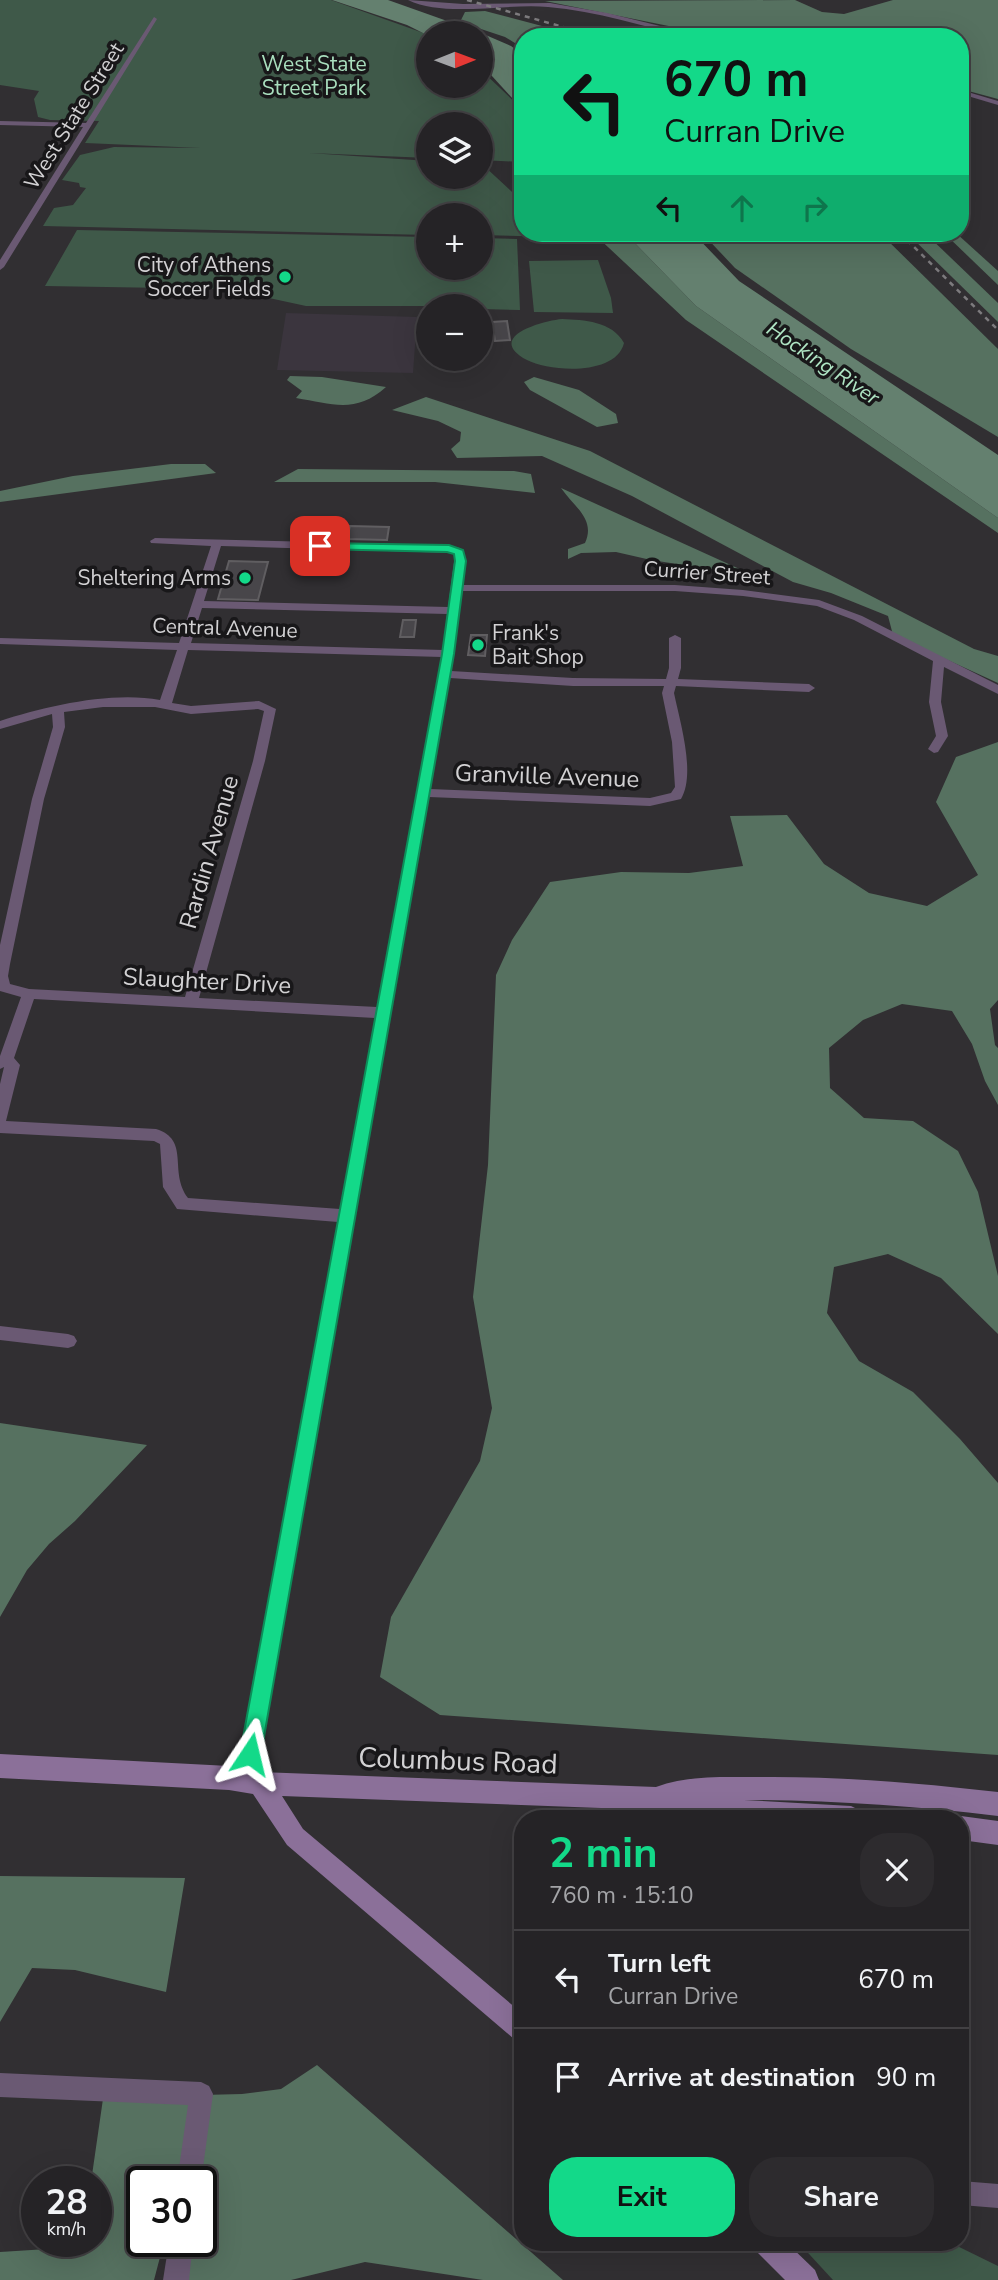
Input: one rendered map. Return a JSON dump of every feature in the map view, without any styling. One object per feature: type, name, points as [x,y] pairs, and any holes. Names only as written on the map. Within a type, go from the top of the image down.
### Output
[{"type":"main road","name":"Columbus Road","points":[[0,1766],[229,1777],[260,1784],[654,1798],[704,1810]]},
{"type":"main road","points":[[260,1784],[295,1837],[514,2022]]},
{"type":"main road","name":"Columbus Road","points":[[654,1798],[703,1788],[808,1788],[903,1793],[998,1804]]},
{"type":"main road","points":[[969,1829],[998,1833]]},
{"type":"main road","points":[[776,2251],[805,2280]]},
{"type":"street","points":[[411,0],[446,8],[529,3],[555,5],[661,28]]},
{"type":"street","name":"West State Street","points":[[0,267],[154,19]]},
{"type":"street","points":[[969,94],[998,103]]},
{"type":"street","points":[[0,123],[89,125]]},
{"type":"street","points":[[155,541],[457,550],[460,561],[448,654],[250,1754],[260,1784]]},
{"type":"street","points":[[0,725],[58,708],[103,703],[165,705],[218,543]]},
{"type":"street","name":"Currier Street","points":[[457,588],[675,588],[811,601],[858,618],[998,690]]},
{"type":"street","points":[[198,604],[454,611]]},
{"type":"street","points":[[670,683],[675,668],[675,638]]},
{"type":"street","name":"Central Avenue","points":[[0,641],[448,654]]},
{"type":"street","points":[[934,749],[942,736],[935,702],[939,661]]},
{"type":"street","points":[[444,674],[573,682],[755,684],[809,688]]},
{"type":"street","name":"Granville Avenue","points":[[422,793],[650,802],[671,799],[679,793],[681,787],[678,742],[668,702],[670,683]]},
{"type":"street","name":"Rardin Avenue","points":[[165,705],[191,710],[262,705],[270,709],[271,714],[191,1002]]},
{"type":"street","points":[[0,1118],[12,1065],[3,1061],[29,994],[4,987],[1,976],[28,845],[59,727],[58,708]]},
{"type":"street","name":"Slaughter Drive","points":[[29,994],[384,1013]]},
{"type":"street","points":[[0,1127],[156,1135],[168,1144],[171,1187],[183,1204],[348,1216]]},
{"type":"street","points":[[0,1334],[68,1341]]},
{"type":"street","points":[[0,2085],[201,2094],[191,2166]]},
{"type":"street","points":[[969,2194],[998,2196]]},
{"type":"street","points":[[176,2280],[179,2257]]},
{"type":"shaded area","points":[[795,0],[822,12],[844,14],[893,0],[998,0],[998,99],[969,91],[969,28],[678,28],[545,1]]},
{"type":"shaded area","points":[[485,11],[546,28],[514,28],[514,42],[494,33],[494,21],[460,21],[465,12]]},
{"type":"shaded area","points":[[603,242],[634,242],[696,306],[998,518],[998,533],[686,320]]},
{"type":"shaded area","points":[[710,242],[889,242],[998,349],[998,437],[851,349],[735,268]]},
{"type":"shaded area","points":[[916,242],[934,242],[998,303],[998,322]]},
{"type":"shaded area","points":[[953,242],[966,242],[998,271],[998,285]]},
{"type":"shaded area","points":[[286,313],[416,317],[413,373],[277,370]]},
{"type":"shaded area","points":[[290,376],[322,377],[386,387],[364,401],[333,404],[296,398],[302,391],[287,380]]},
{"type":"shaded area","points":[[534,377],[579,390],[616,414],[618,423],[597,427],[530,390],[524,382]]},
{"type":"shaded area","points":[[426,397],[590,451],[974,649],[998,656],[998,683],[893,635],[888,616],[831,593],[793,582],[632,496],[542,456],[457,458],[451,449],[460,441],[461,432],[438,421],[392,410]]},
{"type":"shaded area","points":[[171,464],[205,464],[216,473],[0,502],[0,491],[73,476]]},
{"type":"shaded area","points":[[298,469],[514,471],[531,474],[535,493],[435,482],[274,482]]},
{"type":"shaded area","points":[[561,488],[755,576],[616,552],[581,553],[568,559],[568,549],[585,543],[588,527],[582,514]]},
{"type":"shaded area","points":[[998,742],[998,1000],[990,1009],[995,1045],[998,1048],[998,1105],[985,1081],[972,1044],[952,1011],[902,1004],[863,1020],[829,1048],[830,1088],[864,1118],[913,1121],[958,1151],[978,1192],[998,1276],[998,1334],[941,1278],[888,1254],[834,1267],[827,1313],[859,1361],[913,1392],[960,1439],[998,1483],[998,1755],[440,1715],[380,1677],[391,1617],[480,1461],[492,1408],[473,1297],[488,1165],[496,975],[512,940],[550,882],[621,872],[689,873],[743,866],[730,816],[787,815],[824,864],[869,893],[927,906],[978,875],[936,802],[956,757]]},
{"type":"shaded area","points":[[0,1423],[147,1445],[75,1521],[49,1544],[27,1570],[0,1617]]},
{"type":"shaded area","points":[[0,1876],[185,1878],[166,1992],[75,1970],[32,1968],[0,2022]]},
{"type":"shaded area","points":[[317,2065],[514,2237],[514,2251],[530,2251],[563,2280],[483,2280],[365,2262],[291,2280],[181,2280],[185,2257],[217,2257],[217,2166],[126,2166],[126,2257],[160,2257],[154,2280],[0,2280],[0,2252],[21,2251],[21,2257],[112,2257],[112,2166],[93,2166],[105,2085],[202,2095],[281,2089]]},
{"type":"green space","name":"West State Street Park","points":[[0,0],[331,0],[416,30],[416,98],[494,98],[494,82],[514,101],[514,162],[493,161],[493,112],[416,112],[416,157],[309,153],[416,160],[416,189],[493,189],[493,174],[514,194],[514,236],[493,235],[493,203],[416,203],[416,235],[43,226],[54,208],[73,205],[86,188],[80,187],[79,183],[62,180],[80,155],[114,147],[201,148],[85,143],[99,121],[50,120],[38,117],[34,99],[39,91],[0,85]]},
{"type":"green space","name":"City of Athens Soccer Fields","points":[[77,230],[416,237],[416,280],[493,280],[493,238],[514,239],[514,242],[517,242],[520,310],[493,309],[493,294],[416,294],[416,306],[306,306],[227,289],[45,286]]},
{"type":"green space","points":[[598,260],[611,298],[613,313],[534,312],[529,261]]},
{"type":"green space","points":[[562,319],[588,321],[605,326],[624,343],[618,354],[609,361],[581,368],[566,369],[537,364],[515,352],[512,344],[514,337],[521,332],[542,323]]},
{"type":"green space","points":[[806,2251],[967,2251],[998,2266],[998,2280],[833,2280]]},
{"type":"water","points":[[332,0],[388,0],[447,21],[416,21],[416,30]]},
{"type":"water","points":[[494,39],[514,48],[514,100],[494,78]]},
{"type":"water","name":"Hocking River","points":[[634,242],[702,242],[739,281],[998,455],[998,518],[696,306]]},
{"type":"building","points":[[507,321],[510,340],[495,341],[493,322]]},
{"type":"building","points":[[350,526],[389,527],[387,540],[347,539]]},
{"type":"building","name":"Sheltering Arms","points":[[229,561],[268,562],[258,600],[218,599]]},
{"type":"building","points":[[403,620],[416,620],[414,637],[400,637]]},
{"type":"building","name":"Frank's Bait Shop","points":[[471,635],[487,635],[485,656],[468,655]]},
{"type":"railway","points":[[467,0],[567,28]]},
{"type":"railway","points":[[909,242],[998,330]]},
{"type":"place","name":"City of Athens Soccer Fields","points":[[285,277]]},
{"type":"place","name":"Sheltering Arms","points":[[245,578]]},
{"type":"place","name":"Frank's Bait Shop","points":[[478,645]]},
{"type":"route","points":[[250,1754],[448,654],[460,561],[459,552],[449,549],[320,546]]}]
